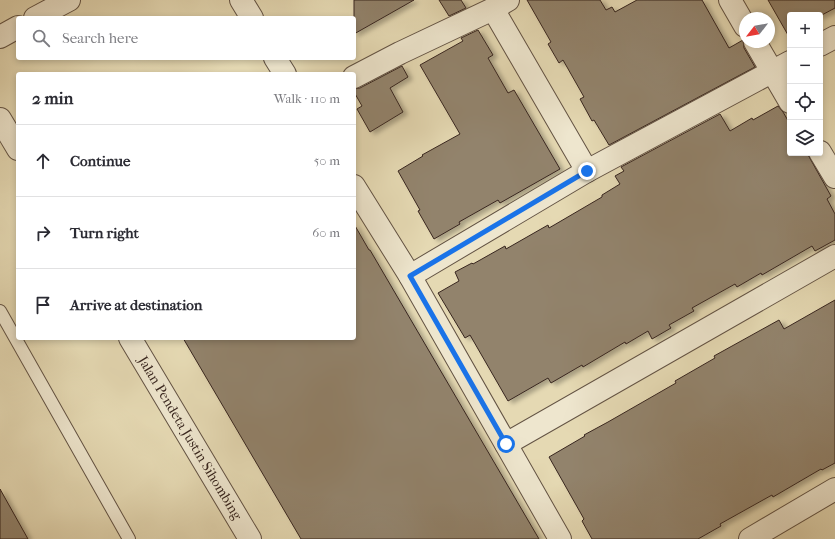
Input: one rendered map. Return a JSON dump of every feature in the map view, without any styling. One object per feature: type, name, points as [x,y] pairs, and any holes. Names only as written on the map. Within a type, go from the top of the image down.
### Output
[{"type":"street","points":[[39,16],[69,0]]},
{"type":"street","points":[[242,0],[251,16]]},
{"type":"street","points":[[730,0],[739,16]]},
{"type":"street","points":[[356,76],[500,4],[587,171]]},
{"type":"street","points":[[0,37],[16,28]]},
{"type":"street","points":[[823,43],[835,37]]},
{"type":"street","points":[[761,48],[781,67],[787,90]]},
{"type":"street","points":[[276,60],[284,72]]},
{"type":"street","points":[[410,276],[587,171],[781,67]]},
{"type":"street","points":[[0,119],[16,146]]},
{"type":"street","points":[[822,156],[835,177]]},
{"type":"street","points":[[356,189],[410,276],[560,539]]},
{"type":"street","points":[[506,444],[835,256]]},
{"type":"street","name":"Jalan Pendeta Justin Sihombing","points":[[131,340],[250,539]]},
{"type":"street","points":[[750,539],[835,489]]},
{"type":"lane","points":[[0,311],[16,339]]},
{"type":"lane","points":[[16,340],[129,539]]},
{"type":"building","points":[[354,0],[414,0],[356,33],[356,16],[354,16]]},
{"type":"building","points":[[439,0],[461,0],[466,8],[449,16]]},
{"type":"building","points":[[527,0],[600,0],[606,10],[612,7],[615,12],[637,0],[702,0],[729,48],[739,42],[739,48],[744,48],[755,67],[609,145],[594,120],[592,121],[580,99],[584,97],[563,60],[559,63],[548,44],[551,42]]},
{"type":"building","points":[[768,0],[835,0],[835,8],[823,14],[823,12],[787,12],[787,33]]},
{"type":"building","points":[[478,30],[493,55],[488,58],[508,93],[514,90],[560,169],[500,203],[498,200],[459,222],[460,224],[434,239],[398,171],[423,156],[422,155],[460,134],[420,65],[463,41],[461,38]]},
{"type":"building","points":[[402,66],[408,77],[390,88],[403,112],[370,132],[357,109],[362,106],[356,96],[356,89]]},
{"type":"building","points":[[778,106],[783,112],[787,119],[787,156],[809,156],[831,196],[827,199],[835,214],[835,240],[815,251],[812,246],[762,275],[761,273],[737,287],[735,284],[692,308],[694,311],[669,325],[671,328],[652,339],[648,331],[626,344],[625,342],[583,367],[582,365],[551,383],[548,378],[508,401],[470,335],[465,338],[438,293],[459,281],[455,272],[472,263],[473,264],[505,246],[506,249],[548,225],[549,228],[602,197],[602,195],[620,184],[615,176],[624,171],[621,167],[720,114],[730,131],[752,118],[753,120]]},
{"type":"building","points":[[356,227],[539,539],[301,539],[184,340],[356,340]]},
{"type":"building","points":[[835,300],[835,463],[822,470],[821,469],[773,497],[772,495],[720,524],[721,526],[698,539],[592,539],[582,521],[584,519],[549,457],[585,436],[584,435],[676,383],[675,381],[715,358],[714,356],[779,320],[784,329]]},
{"type":"building","points":[[0,489],[28,539],[0,539]]},
{"type":"route","points":[[506,444],[410,276],[587,171]]}]
